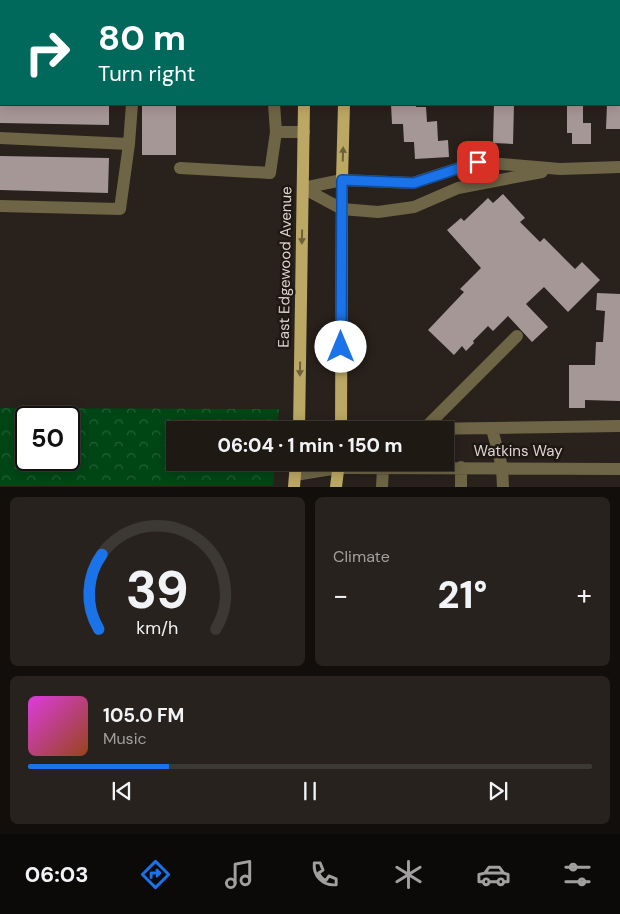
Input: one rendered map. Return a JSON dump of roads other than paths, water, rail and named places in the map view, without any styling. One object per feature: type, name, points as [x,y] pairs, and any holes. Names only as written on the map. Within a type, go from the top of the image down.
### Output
[{"type":"main road","name":"East Edgewood Avenue","points":[[299,421],[304,105]]},
{"type":"main road","points":[[341,421],[344,105]]},
{"type":"main road","points":[[336,486],[338,471]]},
{"type":"street","points":[[0,206],[120,210],[132,105]]},
{"type":"street","points":[[180,168],[270,173],[276,132],[274,105]]},
{"type":"street","points":[[276,132],[304,132]]},
{"type":"street","points":[[0,138],[129,144]]},
{"type":"street","points":[[303,188],[342,180],[414,183],[478,162],[560,169],[620,167]]},
{"type":"street","points":[[303,188],[342,209],[378,212],[414,207],[458,188],[560,169]]},
{"type":"street","points":[[432,421],[517,336]]},
{"type":"street","points":[[454,429],[620,426]]},
{"type":"street","points":[[492,429],[502,467],[503,486]]},
{"type":"street","name":"Watkins Way","points":[[454,467],[620,469]]},
{"type":"street","points":[[461,486],[462,467]]},
{"type":"street","name":"Watkins Way","points":[[295,475],[313,471]]},
{"type":"street","points":[[382,486],[383,471]]}]
